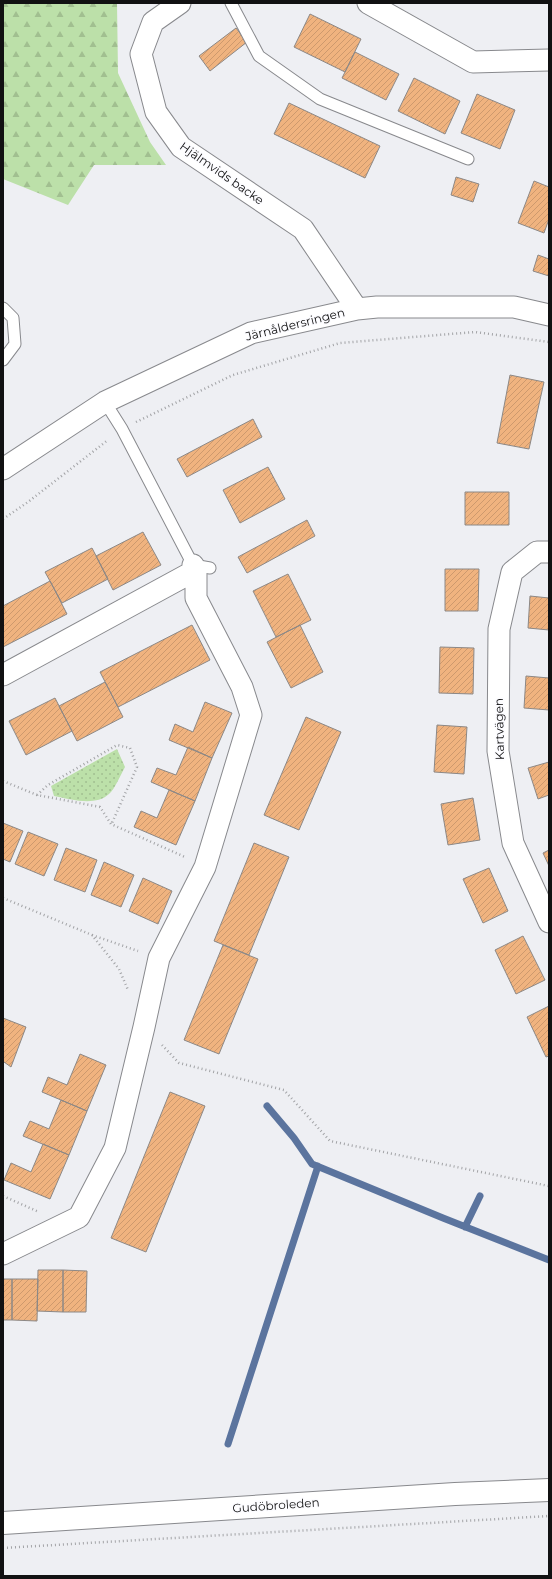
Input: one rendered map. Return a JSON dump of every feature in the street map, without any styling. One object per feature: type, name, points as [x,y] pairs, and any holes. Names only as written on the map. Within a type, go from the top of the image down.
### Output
[{"type":"main road","name":"Gudöbroleden","points":[[3,1523],[440,1495],[549,1490]]},
{"type":"street","name":"Hjälmvids backe","points":[[180,3],[153,22],[141,54],[156,112],[181,148],[303,229],[357,309]]},
{"type":"street","points":[[368,3],[473,62],[549,60]]},
{"type":"street","name":"Järnåldersringen","points":[[3,469],[105,402],[251,333],[357,309],[377,307],[514,307],[549,315]]},
{"type":"street","name":"Kartvägen","points":[[549,552],[537,552],[512,572],[500,629],[498,751],[513,843],[549,922]]},
{"type":"street","points":[[3,675],[200,567]]},
{"type":"street","points":[[3,1254],[79,1217],[115,1148],[159,958],[205,867],[252,715],[242,687],[196,598],[200,567]]},
{"type":"lane","points":[[231,3],[259,56],[320,100],[468,159]]},
{"type":"lane","points":[[3,308],[13,318],[15,344],[3,360]]},
{"type":"lane","points":[[105,402],[122,429],[200,567]]},
{"type":"path","points":[[3,519],[28,502],[122,429],[233,375],[340,343],[475,332],[549,342]]},
{"type":"path","points":[[37,795],[48,785],[117,745],[130,748],[137,767],[111,824]]},
{"type":"path","points":[[3,781],[37,795],[100,807],[111,824],[205,867]]},
{"type":"path","points":[[3,898],[92,935],[159,958]]},
{"type":"path","points":[[92,935],[119,969],[129,991]]},
{"type":"path","points":[[144,1027],[179,1063],[284,1090],[330,1141],[549,1186]]},
{"type":"path","points":[[3,1196],[46,1214],[50,1231]]},
{"type":"path","points":[[3,1548],[549,1516]]},
{"type":"green space","points":[[3,3],[117,3],[118,73],[150,142],[166,165],[94,165],[68,205],[3,179]]},
{"type":"green space","points":[[117,749],[125,767],[116,785],[109,794],[103,798],[90,801],[54,796],[51,786]]},
{"type":"building","points":[[310,14],[361,39],[345,72],[294,47]]},
{"type":"building","points":[[236,28],[247,42],[210,71],[199,56]]},
{"type":"building","points":[[355,52],[399,74],[386,100],[342,78]]},
{"type":"building","points":[[414,78],[460,101],[445,134],[398,111]]},
{"type":"building","points":[[477,94],[515,110],[500,149],[461,133]]},
{"type":"building","points":[[289,103],[380,146],[365,178],[274,134]]},
{"type":"building","points":[[456,177],[479,184],[473,202],[451,195]]},
{"type":"building","points":[[534,181],[549,187],[549,219],[544,233],[518,223]]},
{"type":"building","points":[[538,255],[549,259],[549,276],[533,271]]},
{"type":"building","points":[[510,375],[544,382],[529,449],[497,443]]},
{"type":"building","points":[[253,419],[262,437],[187,477],[177,459]]},
{"type":"building","points":[[268,467],[285,499],[240,523],[223,490]]},
{"type":"building","points":[[465,492],[509,492],[509,525],[465,525]]},
{"type":"building","points":[[307,520],[315,536],[247,573],[238,557]]},
{"type":"building","points":[[143,532],[161,565],[113,590],[96,556]]},
{"type":"building","points":[[92,548],[108,579],[62,603],[45,572]]},
{"type":"building","points":[[445,569],[479,569],[478,611],[445,611]]},
{"type":"building","points":[[288,574],[311,620],[276,637],[253,591]]},
{"type":"building","points":[[50,581],[67,614],[3,647],[3,606]]},
{"type":"building","points":[[530,596],[549,598],[549,630],[528,628]]},
{"type":"building","points":[[192,625],[210,660],[118,707],[100,672]]},
{"type":"building","points":[[300,625],[323,672],[291,688],[267,642]]},
{"type":"building","points":[[440,647],[474,648],[473,694],[439,693]]},
{"type":"building","points":[[526,676],[549,678],[549,710],[524,708]]},
{"type":"building","points":[[105,682],[123,717],[77,741],[59,706]]},
{"type":"building","points":[[55,698],[72,731],[26,755],[9,721]]},
{"type":"building","points":[[205,702],[232,713],[212,758],[169,740],[175,724],[193,732]]},
{"type":"building","points":[[306,717],[341,732],[299,830],[264,815]]},
{"type":"building","points":[[437,725],[467,727],[464,774],[434,772]]},
{"type":"building","points":[[188,747],[212,758],[195,801],[151,782],[157,768],[176,775]]},
{"type":"building","points":[[549,762],[549,795],[538,799],[528,768]]},
{"type":"building","points":[[169,790],[195,801],[176,845],[134,827],[141,811],[157,818]]},
{"type":"building","points":[[473,798],[480,840],[448,845],[441,804]]},
{"type":"building","points":[[3,823],[23,831],[10,862],[3,859]]},
{"type":"building","points":[[28,832],[58,844],[44,876],[15,864]]},
{"type":"building","points":[[254,843],[289,857],[249,955],[214,941]]},
{"type":"building","points":[[66,848],[97,860],[85,892],[54,880]]},
{"type":"building","points":[[549,850],[549,866],[543,853]]},
{"type":"building","points":[[104,862],[134,875],[121,907],[91,895]]},
{"type":"building","points":[[489,868],[508,911],[483,923],[463,879]]},
{"type":"building","points":[[143,878],[172,891],[158,924],[129,911]]},
{"type":"building","points":[[523,936],[545,980],[516,994],[495,950]]},
{"type":"building","points":[[223,945],[258,959],[219,1054],[184,1040]]},
{"type":"building","points":[[549,1006],[549,1056],[546,1057],[527,1017]]},
{"type":"building","points":[[3,1018],[26,1027],[11,1067],[4,1062],[3,1065]]},
{"type":"building","points":[[80,1054],[106,1065],[87,1111],[42,1092],[48,1077],[67,1085]]},
{"type":"building","points":[[170,1092],[205,1106],[146,1252],[111,1238]]},
{"type":"building","points":[[61,1100],[87,1111],[69,1155],[23,1136],[30,1121],[49,1129]]},
{"type":"building","points":[[43,1144],[69,1155],[50,1199],[4,1180],[11,1163],[31,1172]]},
{"type":"building","points":[[38,1270],[63,1270],[63,1312],[37,1311]]},
{"type":"building","points":[[63,1270],[87,1271],[86,1312],[63,1312]]},
{"type":"building","points":[[3,1279],[12,1279],[12,1320],[3,1320]]},
{"type":"building","points":[[12,1279],[38,1279],[37,1321],[12,1320]]},
{"type":"waterway","points":[[267,1106],[294,1138],[312,1164],[549,1260]]},
{"type":"waterway","points":[[228,1444],[318,1166]]},
{"type":"waterway","points":[[465,1227],[480,1196]]}]
